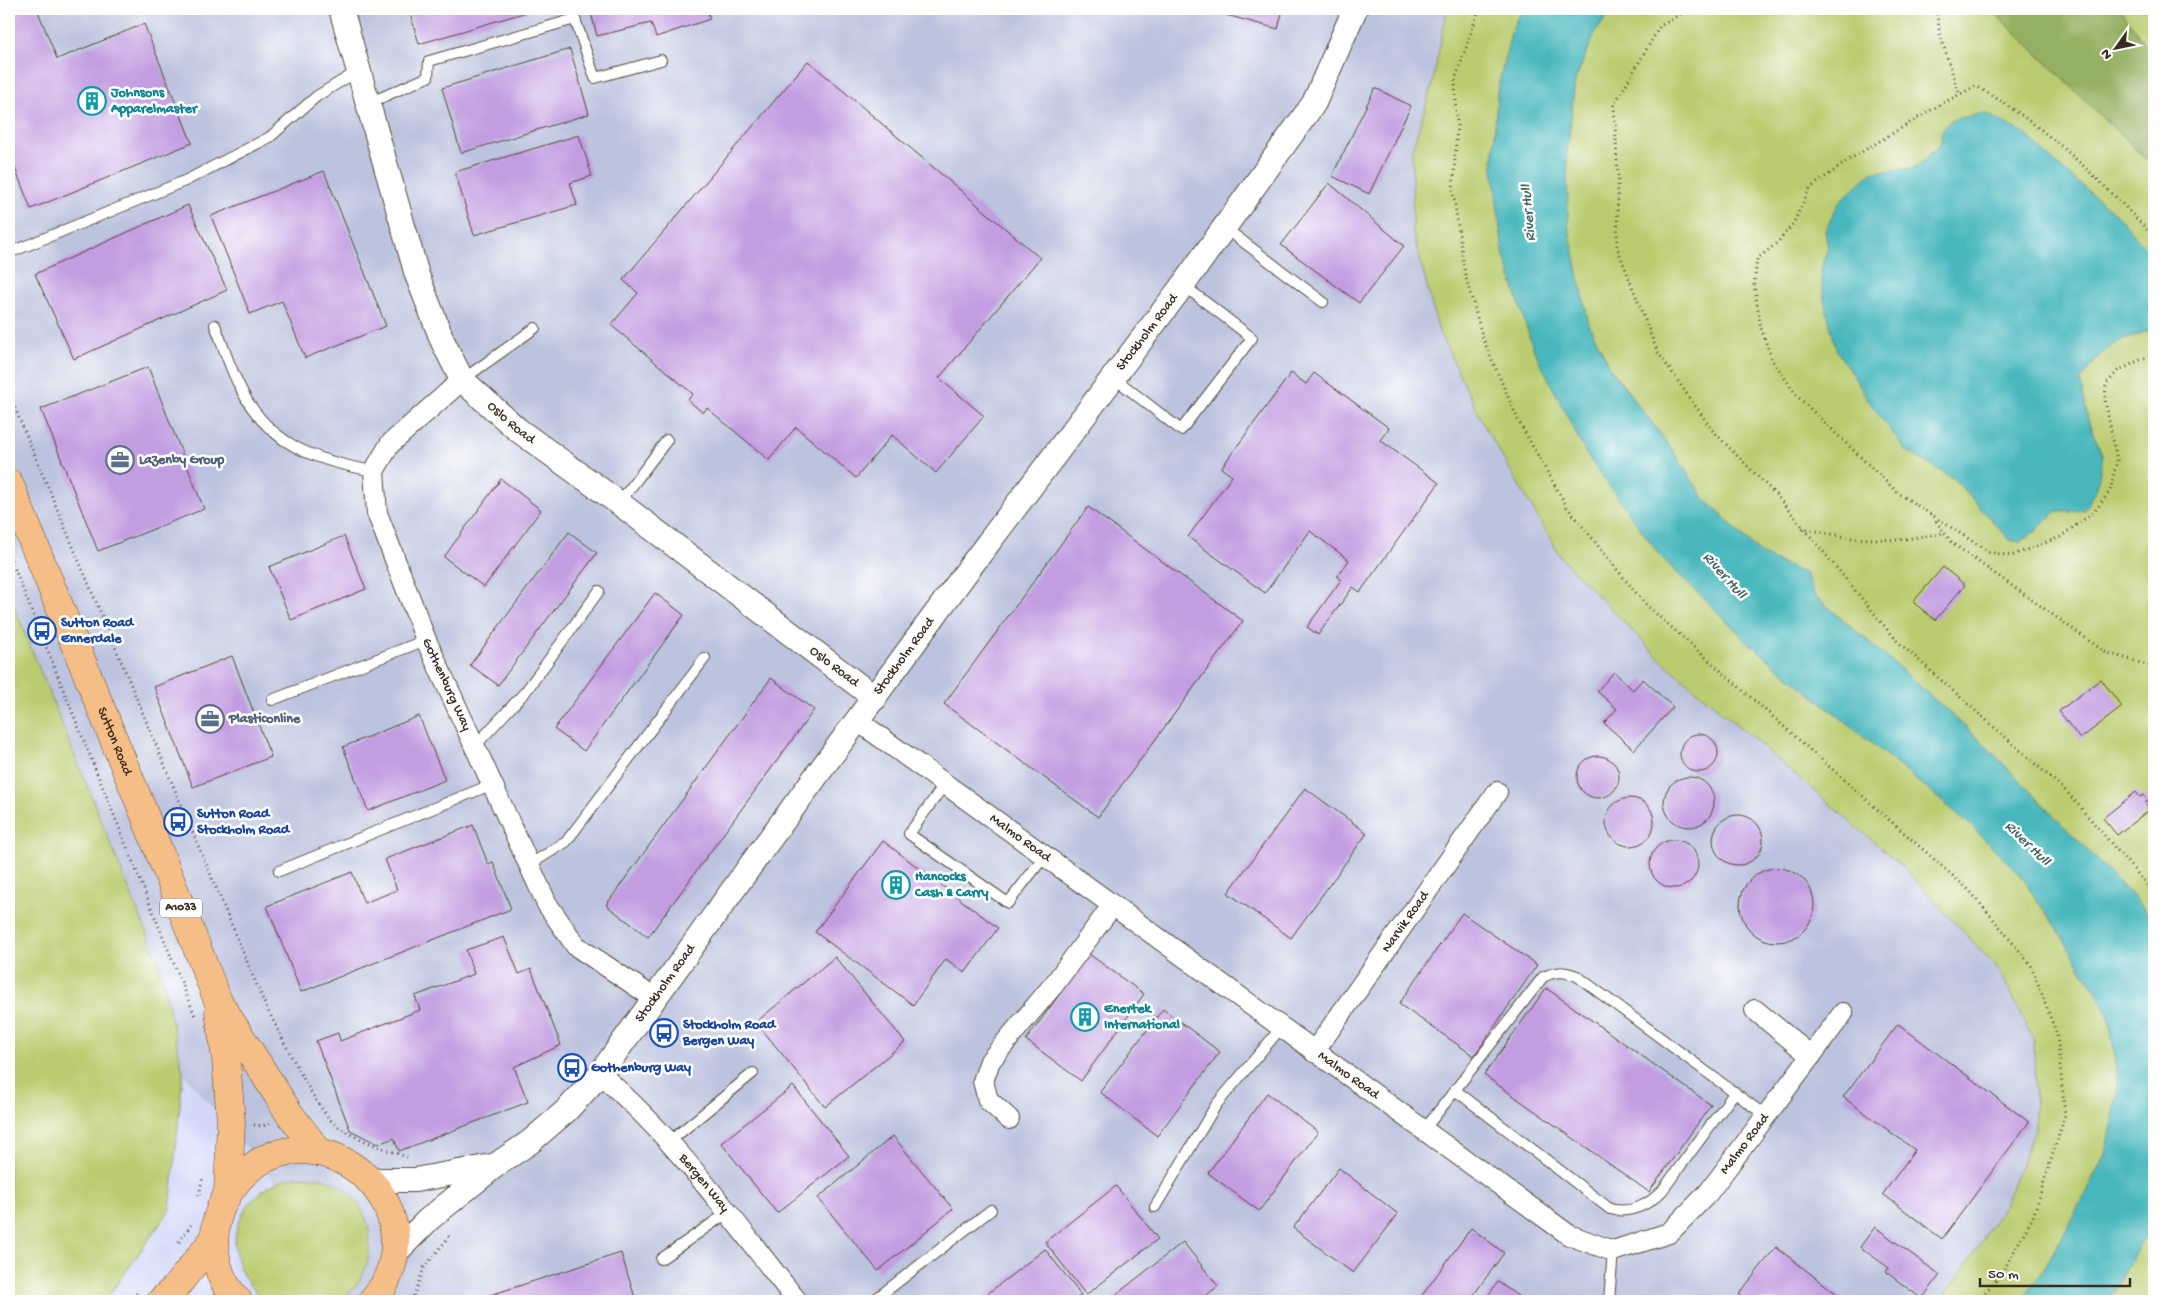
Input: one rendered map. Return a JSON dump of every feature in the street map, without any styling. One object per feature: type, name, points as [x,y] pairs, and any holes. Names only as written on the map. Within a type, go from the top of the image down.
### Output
[{"type":"highway","name":"Sutton Road","points":[[9,483],[145,816],[218,1001]]},
{"type":"highway","name":"A1033","points":[[218,1001],[289,1113],[319,1152]]},
{"type":"highway","name":"A1033","points":[[218,1001],[226,1059],[231,1122],[228,1192]]},
{"type":"highway","points":[[238,1301],[229,1292],[217,1267],[214,1239],[218,1214],[228,1192],[245,1172],[267,1158],[293,1151],[319,1152],[347,1161],[370,1180],[386,1202],[394,1227],[394,1254],[379,1295]]},
{"type":"highway","points":[[161,1301],[174,1289],[214,1239]]},
{"type":"street","name":"Oslo Road","points":[[341,9],[417,275],[442,342],[462,380],[518,430],[618,502],[875,698]]},
{"type":"street","name":"Stockholm Road","points":[[394,1254],[429,1219],[496,1165],[530,1142],[567,1110],[600,1074],[858,721],[1225,228],[1314,103],[1355,9]]},
{"type":"street","points":[[374,471],[390,444],[462,380]]},
{"type":"street","name":"Gothenburg Way","points":[[374,471],[376,513],[426,640],[547,904],[576,946],[654,998]]},
{"type":"street","name":"Malmo Road","points":[[858,721],[1569,1235],[1613,1251],[1669,1233],[1708,1193],[1843,1013]]},
{"type":"street","name":"Narvik Road","points":[[1314,1052],[1497,792]]},
{"type":"street","points":[[1008,1119],[988,1100],[983,1081],[990,1061],[1055,982],[1112,906]]},
{"type":"street","points":[[1755,1010],[1811,1056]]},
{"type":"street","name":"Bergen Way","points":[[600,1074],[634,1104],[670,1141],[798,1301]]},
{"type":"street","points":[[370,1180],[415,1180],[496,1165]]},
{"type":"lane","points":[[368,104],[428,77],[429,61],[575,19],[596,78],[661,60]]},
{"type":"lane","points":[[9,250],[16,250],[187,180],[270,137],[317,96],[359,70]]},
{"type":"lane","points":[[1225,228],[1323,302]]},
{"type":"lane","points":[[1113,377],[1181,430],[1252,338],[1183,285]]},
{"type":"lane","points":[[215,325],[239,386],[250,404],[276,434],[313,457],[339,465],[374,471]]},
{"type":"lane","points":[[462,380],[535,328]]},
{"type":"lane","points":[[618,502],[667,440]]},
{"type":"lane","points":[[475,746],[526,691],[599,591]]},
{"type":"lane","points":[[272,700],[426,640]]},
{"type":"lane","points":[[529,865],[566,842],[705,658]]},
{"type":"lane","points":[[280,871],[493,784]]},
{"type":"lane","points":[[944,785],[909,834],[1008,903],[1044,857]]},
{"type":"lane","points":[[1424,1130],[1543,977],[1553,972],[1564,971],[1577,976],[1766,1116]]},
{"type":"lane","points":[[1155,1207],[1216,1105],[1281,1028]]},
{"type":"lane","points":[[670,1141],[753,1073]]},
{"type":"lane","points":[[1455,1090],[1610,1209],[1621,1211],[1642,1206],[1653,1200],[1662,1191],[1735,1092]]},
{"type":"lane","points":[[873,1301],[991,1210]]},
{"type":"lane","points":[[661,1259],[727,1213]]},
{"type":"lane","points":[[1609,1301],[1613,1251]]},
{"type":"path","points":[[1479,9],[1455,80],[1457,125],[1453,191],[1465,274],[1483,339],[1518,420],[1567,507],[1644,603],[1970,891],[2031,965],[2057,1035],[2065,1115],[2033,1217],[2000,1275],[1977,1301]]},
{"type":"path","points":[[1689,9],[1660,26],[1614,105],[1618,175],[1618,247],[1657,350],[1712,430],[1778,497],[1897,641],[2067,792],[2154,894]]},
{"type":"path","points":[[1936,9],[1940,34],[1959,94]]},
{"type":"path","points":[[2154,237],[2064,147],[2015,109],[1976,86],[1959,94],[1850,159],[1810,188],[1793,224],[1757,259],[1754,285],[1761,328],[1772,360],[1798,397],[1898,493],[1935,519],[1989,552],[2011,556],[2060,538],[2087,517],[2110,491],[2117,460],[2105,400],[2106,384],[2118,371],[2154,353]]},
{"type":"path","points":[[9,394],[266,1007],[313,1095],[335,1125],[369,1143],[413,1159],[415,1180]]},
{"type":"path","points":[[1935,519],[1952,543],[2105,652],[2154,667]]},
{"type":"path","points":[[1802,528],[1851,538],[1898,540],[1945,533]]},
{"type":"path","points":[[9,554],[197,1021]]},
{"type":"path","points":[[198,1196],[206,1167]]},
{"type":"path","points":[[175,1248],[191,1225],[193,1215]]},
{"type":"path","points":[[412,1301],[424,1268],[449,1237],[429,1219]]},
{"type":"shaded area","points":[[9,9],[1447,9],[1432,85],[1412,150],[1413,233],[1902,866],[2000,971],[2034,1041],[2035,1129],[2004,1206],[1959,1276],[1938,1301],[339,1301],[353,1290],[333,1183],[320,1178],[298,1176],[275,1182],[183,1073],[159,963],[9,594]]},
{"type":"shaded area","points":[[183,1073],[275,1182],[263,1189],[239,1266],[254,1291],[268,1301],[103,1301],[170,1210]]},
{"type":"green space","points":[[1447,9],[1522,9],[1512,29],[1497,92],[1493,168],[1503,252],[1533,348],[1749,643],[1966,821],[2020,875],[2059,932],[2107,1010],[2114,1049],[2118,1092],[2105,1154],[2074,1216],[2040,1275],[2020,1301],[1938,1301],[1959,1276],[2004,1206],[2035,1129],[2034,1041],[2000,971],[1902,866],[1660,659],[1562,559],[1485,427],[1439,332],[1413,233],[1412,150],[1432,85]]},
{"type":"green space","points":[[1612,9],[1991,9],[2154,167],[2154,257],[2117,215],[2056,164],[2023,132],[1942,131],[1940,145],[1915,168],[1872,172],[1825,231],[1828,247],[1821,270],[1905,450],[1953,478],[2010,540],[2020,542],[2036,531],[2055,512],[2071,512],[2103,456],[2089,424],[2080,381],[2100,355],[2114,344],[2154,328],[2154,928],[2142,906],[1982,742],[1814,595],[1806,574],[1762,555],[1704,498],[1666,441],[1612,371],[1589,325],[1568,225],[1567,154],[1575,80],[1595,33]]},
{"type":"green space","points":[[1991,9],[2120,9],[2154,57],[2154,167]]},
{"type":"green space","points":[[2120,9],[2154,9],[2154,57]]},
{"type":"green space","points":[[9,594],[159,963],[183,1073],[170,1210],[103,1301],[9,1301]]},
{"type":"green space","points":[[298,1176],[318,1177],[338,1185],[351,1195],[361,1208],[367,1224],[370,1240],[368,1257],[363,1273],[350,1293],[340,1299],[268,1301],[260,1296],[249,1284],[239,1266],[235,1249],[236,1232],[242,1216],[251,1202],[264,1190],[280,1181]]},
{"type":"green space","points":[[2154,1200],[2154,1301],[2108,1301],[2121,1281]]},
{"type":"water","name":"River Hull","points":[[1522,9],[1612,9],[1595,33],[1575,80],[1567,154],[1568,225],[1589,325],[1612,371],[1666,441],[1704,498],[1762,555],[1806,574],[1814,595],[1982,742],[2142,906],[2154,928],[2154,1222],[2108,1301],[2020,1301],[2040,1275],[2074,1216],[2105,1154],[2118,1092],[2114,1049],[2107,1010],[2059,932],[2020,875],[1966,821],[1749,643],[1661,557],[1586,454],[1533,348],[1503,252],[1493,168],[1497,92],[1512,29]]},
{"type":"water","points":[[1984,113],[2023,132],[2056,164],[2117,215],[2154,257],[2154,328],[2114,344],[2100,355],[2080,381],[2089,424],[2103,456],[2097,487],[2084,510],[2055,512],[2036,531],[2020,542],[2010,540],[1953,478],[1905,450],[1871,404],[1836,349],[1824,301],[1821,270],[1828,247],[1825,231],[1839,202],[1872,172],[1915,168],[1940,145],[1942,131],[1951,120]]},
{"type":"building","name":"Johnsons Apparelmaster","points":[[19,9],[37,9],[57,59],[144,24],[192,143],[31,209],[9,153],[9,13]]},
{"type":"building","points":[[409,9],[529,9],[530,11],[419,44]]},
{"type":"building","points":[[590,9],[707,9],[710,19],[656,37],[651,23],[597,36]]},
{"type":"building","points":[[1228,9],[1283,9],[1278,29],[1226,15]]},
{"type":"building","points":[[570,49],[589,114],[461,153],[442,88]]},
{"type":"building","points":[[808,61],[1040,258],[939,378],[984,416],[936,473],[892,435],[856,478],[796,427],[769,460],[707,408],[703,413],[688,400],[693,394],[611,325],[638,293],[623,280]]},
{"type":"building","points":[[1375,88],[1411,106],[1369,194],[1332,176]]},
{"type":"building","points":[[579,135],[592,176],[570,183],[577,205],[474,235],[455,172]]},
{"type":"building","points":[[324,171],[386,326],[305,358],[282,301],[250,314],[211,216]]},
{"type":"building","points":[[1329,183],[1404,246],[1359,303],[1281,245]]},
{"type":"building","points":[[188,205],[227,290],[74,359],[35,274]]},
{"type":"building","points":[[148,367],[204,509],[98,551],[41,409]]},
{"type":"building","points":[[1291,373],[1306,384],[1314,373],[1389,428],[1380,440],[1439,483],[1360,592],[1353,587],[1318,635],[1307,627],[1341,580],[1337,577],[1349,560],[1310,531],[1265,593],[1188,537],[1232,476],[1221,468]]},
{"type":"building","points":[[501,479],[541,510],[484,587],[444,557]]},
{"type":"building","points":[[1088,507],[1243,621],[1098,817],[944,704]]},
{"type":"building","points":[[569,532],[597,553],[498,685],[470,665]]},
{"type":"building","points":[[344,536],[366,589],[291,620],[269,567]]},
{"type":"building","points":[[1943,567],[1965,585],[1935,620],[1913,602]]},
{"type":"building","points":[[655,593],[684,615],[584,751],[554,729]]},
{"type":"building","points":[[232,656],[271,757],[193,787],[154,687]]},
{"type":"building","points":[[1614,672],[1633,690],[1643,679],[1673,707],[1634,750],[1604,723],[1617,709],[1597,691]]},
{"type":"building","points":[[771,678],[814,710],[648,937],[606,905]]},
{"type":"building","points":[[2101,679],[2122,707],[2080,739],[2059,711]]},
{"type":"building","points":[[419,716],[445,780],[368,811],[343,747]]},
{"type":"building","points":[[1699,734],[1712,740],[1718,753],[1712,766],[1699,772],[1686,766],[1680,753],[1686,740]]},
{"type":"building","points":[[1598,756],[1613,762],[1619,777],[1613,792],[1598,798],[1583,792],[1577,777],[1583,762]]},
{"type":"building","points":[[1689,777],[1698,779],[1709,788],[1714,802],[1712,811],[1703,822],[1689,827],[1680,825],[1669,816],[1664,802],[1666,793],[1675,782]]},
{"type":"building","points":[[1305,788],[1367,833],[1291,938],[1228,893]]},
{"type":"building","points":[[2136,792],[2140,797],[2144,795],[2148,801],[2145,803],[2150,809],[2117,835],[2103,818]]},
{"type":"building","points":[[1625,798],[1635,798],[1647,805],[1654,817],[1654,827],[1647,839],[1635,846],[1625,846],[1617,842],[1610,835],[1606,827],[1606,817],[1610,809],[1617,802]]},
{"type":"building","points":[[1738,815],[1747,817],[1758,826],[1763,840],[1761,849],[1752,860],[1738,865],[1729,863],[1718,854],[1713,840],[1715,831],[1724,820]]},
{"type":"building","points":[[473,825],[488,864],[493,862],[511,909],[301,992],[267,906],[352,872],[364,903],[397,890],[385,859]]},
{"type":"building","points":[[1669,840],[1679,840],[1691,847],[1698,859],[1698,869],[1691,881],[1679,888],[1669,888],[1661,884],[1654,877],[1650,869],[1650,859],[1654,851],[1661,844]]},
{"type":"building","name":"Hancocks Cash & Carry","points":[[883,841],[998,928],[965,973],[946,959],[913,1005],[815,932]]},
{"type":"building","points":[[1784,868],[1804,878],[1812,891],[1814,905],[1812,919],[1804,932],[1791,940],[1770,942],[1750,932],[1742,919],[1740,898],[1750,878],[1763,870]]},
{"type":"building","points":[[1462,913],[1537,965],[1474,1056],[1399,1004]]},
{"type":"building","points":[[504,937],[519,974],[531,969],[561,1045],[514,1067],[528,1102],[399,1151],[394,1138],[378,1144],[350,1130],[316,1041],[338,1033],[340,1041],[420,1010],[415,996],[474,974],[466,950]]},
{"type":"building","name":"Enertek International","points":[[1089,954],[1144,994],[1081,1081],[1026,1040]]},
{"type":"building","points":[[835,957],[905,1042],[825,1107],[756,1022]]},
{"type":"building","points":[[1546,988],[1711,1105],[1649,1192],[1484,1075]]},
{"type":"building","points":[[1163,1009],[1220,1052],[1157,1136],[1100,1092]]},
{"type":"building","points":[[1898,1024],[2029,1122],[1942,1239],[1883,1194],[1915,1150],[1843,1097]]},
{"type":"building","points":[[793,1086],[849,1156],[777,1213],[721,1143]]},
{"type":"building","points":[[1267,1093],[1318,1132],[1259,1211],[1208,1173]]},
{"type":"building","points":[[893,1136],[953,1209],[878,1271],[818,1198]]},
{"type":"building","points":[[1339,1168],[1398,1214],[1353,1273],[1293,1228]]},
{"type":"building","points":[[1116,1186],[1158,1239],[1086,1295],[1045,1242]]},
{"type":"building","points":[[1875,1227],[1940,1275],[1922,1299],[1886,1272],[1889,1268],[1860,1247]]},
{"type":"building","points":[[1471,1228],[1504,1253],[1469,1301],[1418,1301]]},
{"type":"building","points":[[1183,1242],[1218,1286],[1199,1301],[1108,1301]]},
{"type":"building","points":[[1776,1247],[1846,1301],[1749,1301],[1739,1294]]},
{"type":"building","points":[[1045,1249],[1081,1295],[1072,1301],[978,1301]]},
{"type":"building","points":[[621,1253],[636,1301],[472,1301]]},
{"type":"building","points":[[1498,1282],[1525,1301],[1484,1301]]},
{"type":"place","name":"Johnsons Apparelmaster","points":[[92,101]]},
{"type":"place","name":"Lazenby Group","points":[[120,460]]},
{"type":"place","name":"Sutton Road Ennerdale","points":[[42,631]]},
{"type":"place","name":"Plasticonline","points":[[210,719]]},
{"type":"place","name":"Sutton Road Stockholm Road","points":[[178,822]]},
{"type":"place","name":"Hancocks Cash & Carry","points":[[896,885]]},
{"type":"place","name":"Enertek International","points":[[1085,1017]]},
{"type":"place","name":"Stockholm Road Bergen Way","points":[[664,1033]]},
{"type":"place","name":"Gothenburg Way","points":[[572,1068]]}]
